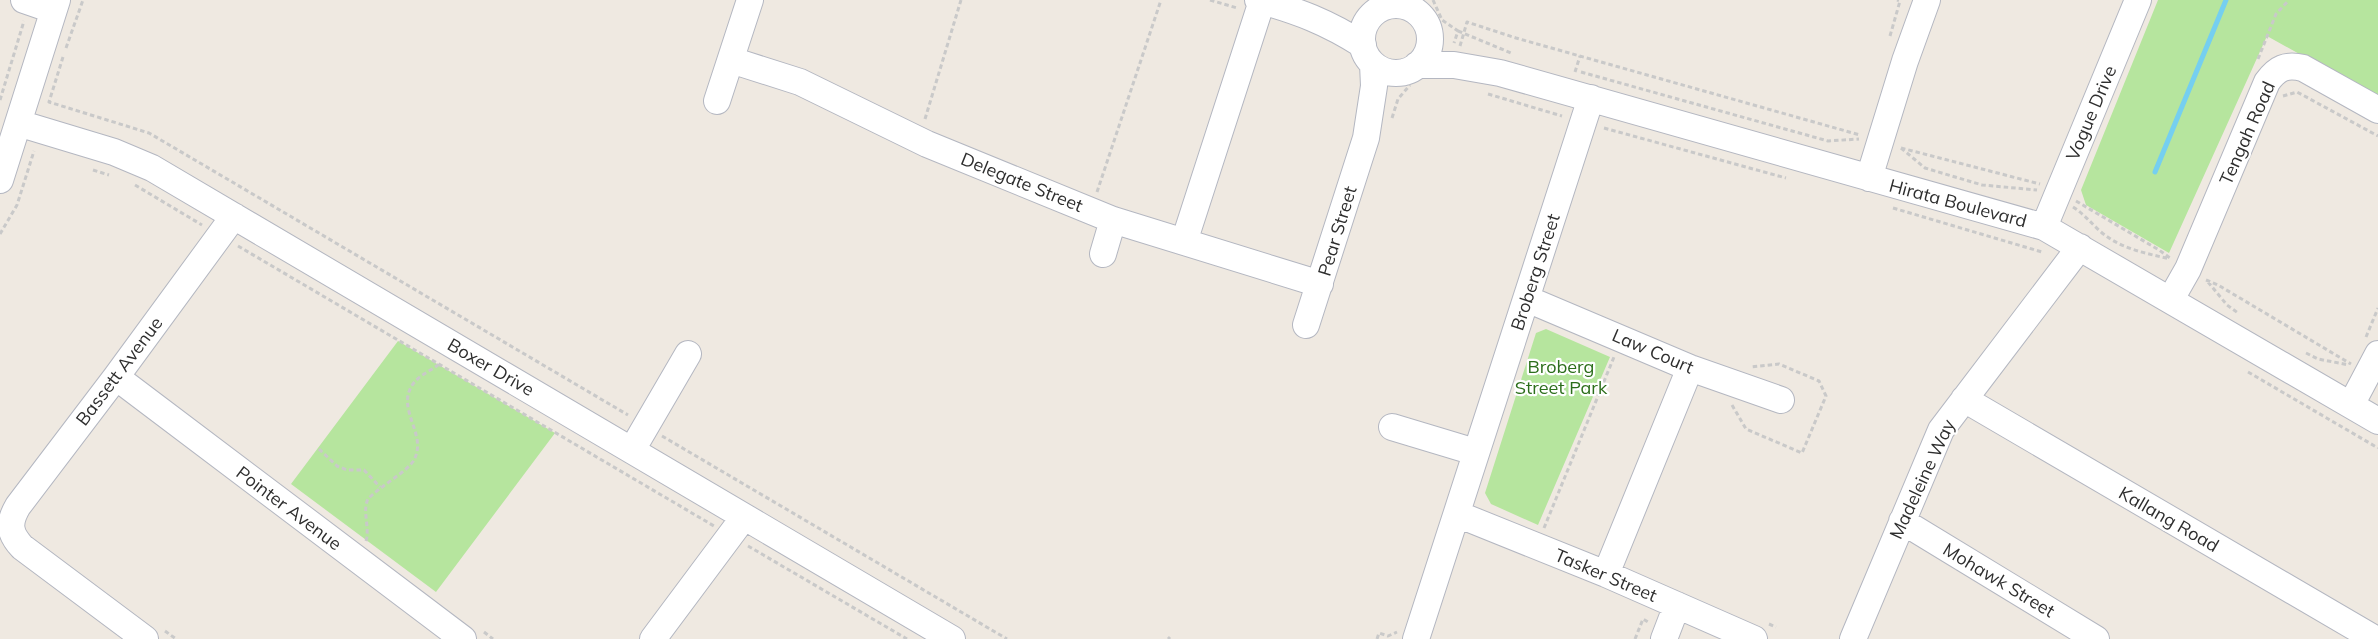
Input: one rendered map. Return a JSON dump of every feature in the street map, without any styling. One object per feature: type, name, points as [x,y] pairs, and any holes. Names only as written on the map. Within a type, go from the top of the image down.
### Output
[{"type":"street","points":[[717,101],[750,0]]},
{"type":"street","points":[[1869,178],[1905,61],[1927,0]]},
{"type":"street","name":"Vogue Drive","points":[[2044,227],[2138,0]]},
{"type":"street","points":[[1184,242],[1260,1],[1290,9],[1332,25],[1368,54],[1382,70],[1410,73],[1428,52],[1430,40],[1427,12],[1415,11],[1404,6],[1385,6],[1342,15],[1290,9]]},
{"type":"street","points":[[0,180],[30,126],[55,5],[24,10]]},
{"type":"street","points":[[1368,54],[1366,24],[1385,6]]},
{"type":"street","name":"Hirata Boulevard","points":[[1427,12],[1458,42],[1499,73]]},
{"type":"street","name":"Pear Street","points":[[1306,325],[1366,138],[1374,86],[1368,54]]},
{"type":"street","name":"Delegate Street","points":[[731,60],[800,82],[919,140],[1102,215],[1320,284]]},
{"type":"street","name":"Hirata Boulevard","points":[[1410,73],[1454,65],[1499,73],[1587,110],[1869,178],[2044,227],[2074,256],[2171,299],[2378,421]]},
{"type":"street","name":"Tengah Road","points":[[2171,299],[2188,269],[2267,82],[2273,73],[2282,67],[2303,68],[2378,110]]},
{"type":"street","name":"Pear Street","points":[[1366,138],[1384,106],[1410,73]]},
{"type":"street","name":"Broberg Street","points":[[1408,635],[1457,514],[1475,452],[1527,299],[1587,110]]},
{"type":"street","name":"Boxer Drive","points":[[30,126],[114,152],[152,168],[227,226],[632,450],[737,526],[948,638]]},
{"type":"street","points":[[1102,215],[1103,254]]},
{"type":"street","name":"Bassett Avenue","points":[[146,639],[22,547],[5,529],[18,506],[227,226]]},
{"type":"street","name":"Madeleine Way","points":[[1853,639],[1938,437],[1964,399],[2074,256]]},
{"type":"street","name":"Law Court","points":[[1527,299],[1690,368],[1780,400]]},
{"type":"street","points":[[632,450],[688,354]]},
{"type":"street","points":[[2351,405],[2369,375],[2378,354]]},
{"type":"street","points":[[1606,574],[1690,368]]},
{"type":"street","name":"Pointer Avenue","points":[[116,377],[463,639]]},
{"type":"street","name":"Kallang Road","points":[[1964,399],[2375,639]]},
{"type":"street","points":[[1392,427],[1475,452]]},
{"type":"street","name":"Tasker Street","points":[[1457,514],[1606,574],[1754,639]]},
{"type":"street","name":"Mohawk Street","points":[[1902,521],[2096,639]]},
{"type":"street","points":[[653,639],[737,526]]},
{"type":"street","points":[[1664,639],[1677,605]]},
{"type":"path","points":[[0,234],[17,205],[30,126],[49,102],[83,0]]},
{"type":"path","points":[[919,140],[961,0]]},
{"type":"path","points":[[1102,215],[1161,0]]},
{"type":"path","points":[[0,100],[24,10]]},
{"type":"path","points":[[1427,12],[1442,20],[1458,42],[1499,73],[1587,110],[1794,180]]},
{"type":"path","points":[[1458,42],[1467,22],[1867,138],[1828,141],[1575,70]]},
{"type":"path","points":[[1391,120],[1398,99],[1407,87],[1410,73]]},
{"type":"path","points":[[2279,106],[2283,96],[2297,92],[2378,136]]},
{"type":"path","points":[[49,102],[149,133],[1007,639]]},
{"type":"path","points":[[2058,195],[2034,189],[1982,185],[1925,168],[1899,147],[2058,195],[2159,250],[2171,259],[2126,248],[2103,234],[2081,212],[2058,195]]},
{"type":"path","points":[[86,167],[117,177]]},
{"type":"path","points":[[127,180],[227,226],[439,364],[737,526],[907,639]]},
{"type":"path","points":[[1886,206],[2038,250],[2074,256]]},
{"type":"path","points":[[2246,318],[2227,305],[2207,280],[2306,336],[2353,366],[2318,358],[2305,352]]},
{"type":"path","points":[[1543,530],[1614,355]]},
{"type":"path","points":[[366,543],[368,526],[365,504],[368,498],[414,461],[418,436],[409,414],[408,393],[416,380],[439,364]]},
{"type":"path","points":[[2245,370],[2378,448]]},
{"type":"path","points":[[319,449],[337,466],[347,470],[364,470],[380,487]]},
{"type":"path","points":[[1377,639],[1379,633],[1388,636],[1408,635]]},
{"type":"green space","points":[[2158,0],[2378,0],[2378,98],[2267,36],[2169,253],[2086,205],[2081,190]]},
{"type":"green space","name":"Broberg Street Park","points":[[1546,329],[1610,357],[1538,525],[1491,504],[1485,493],[1536,333]]},
{"type":"green space","points":[[398,341],[555,433],[436,592],[291,484]]},
{"type":"waterway","points":[[2155,172],[2226,0]]}]
